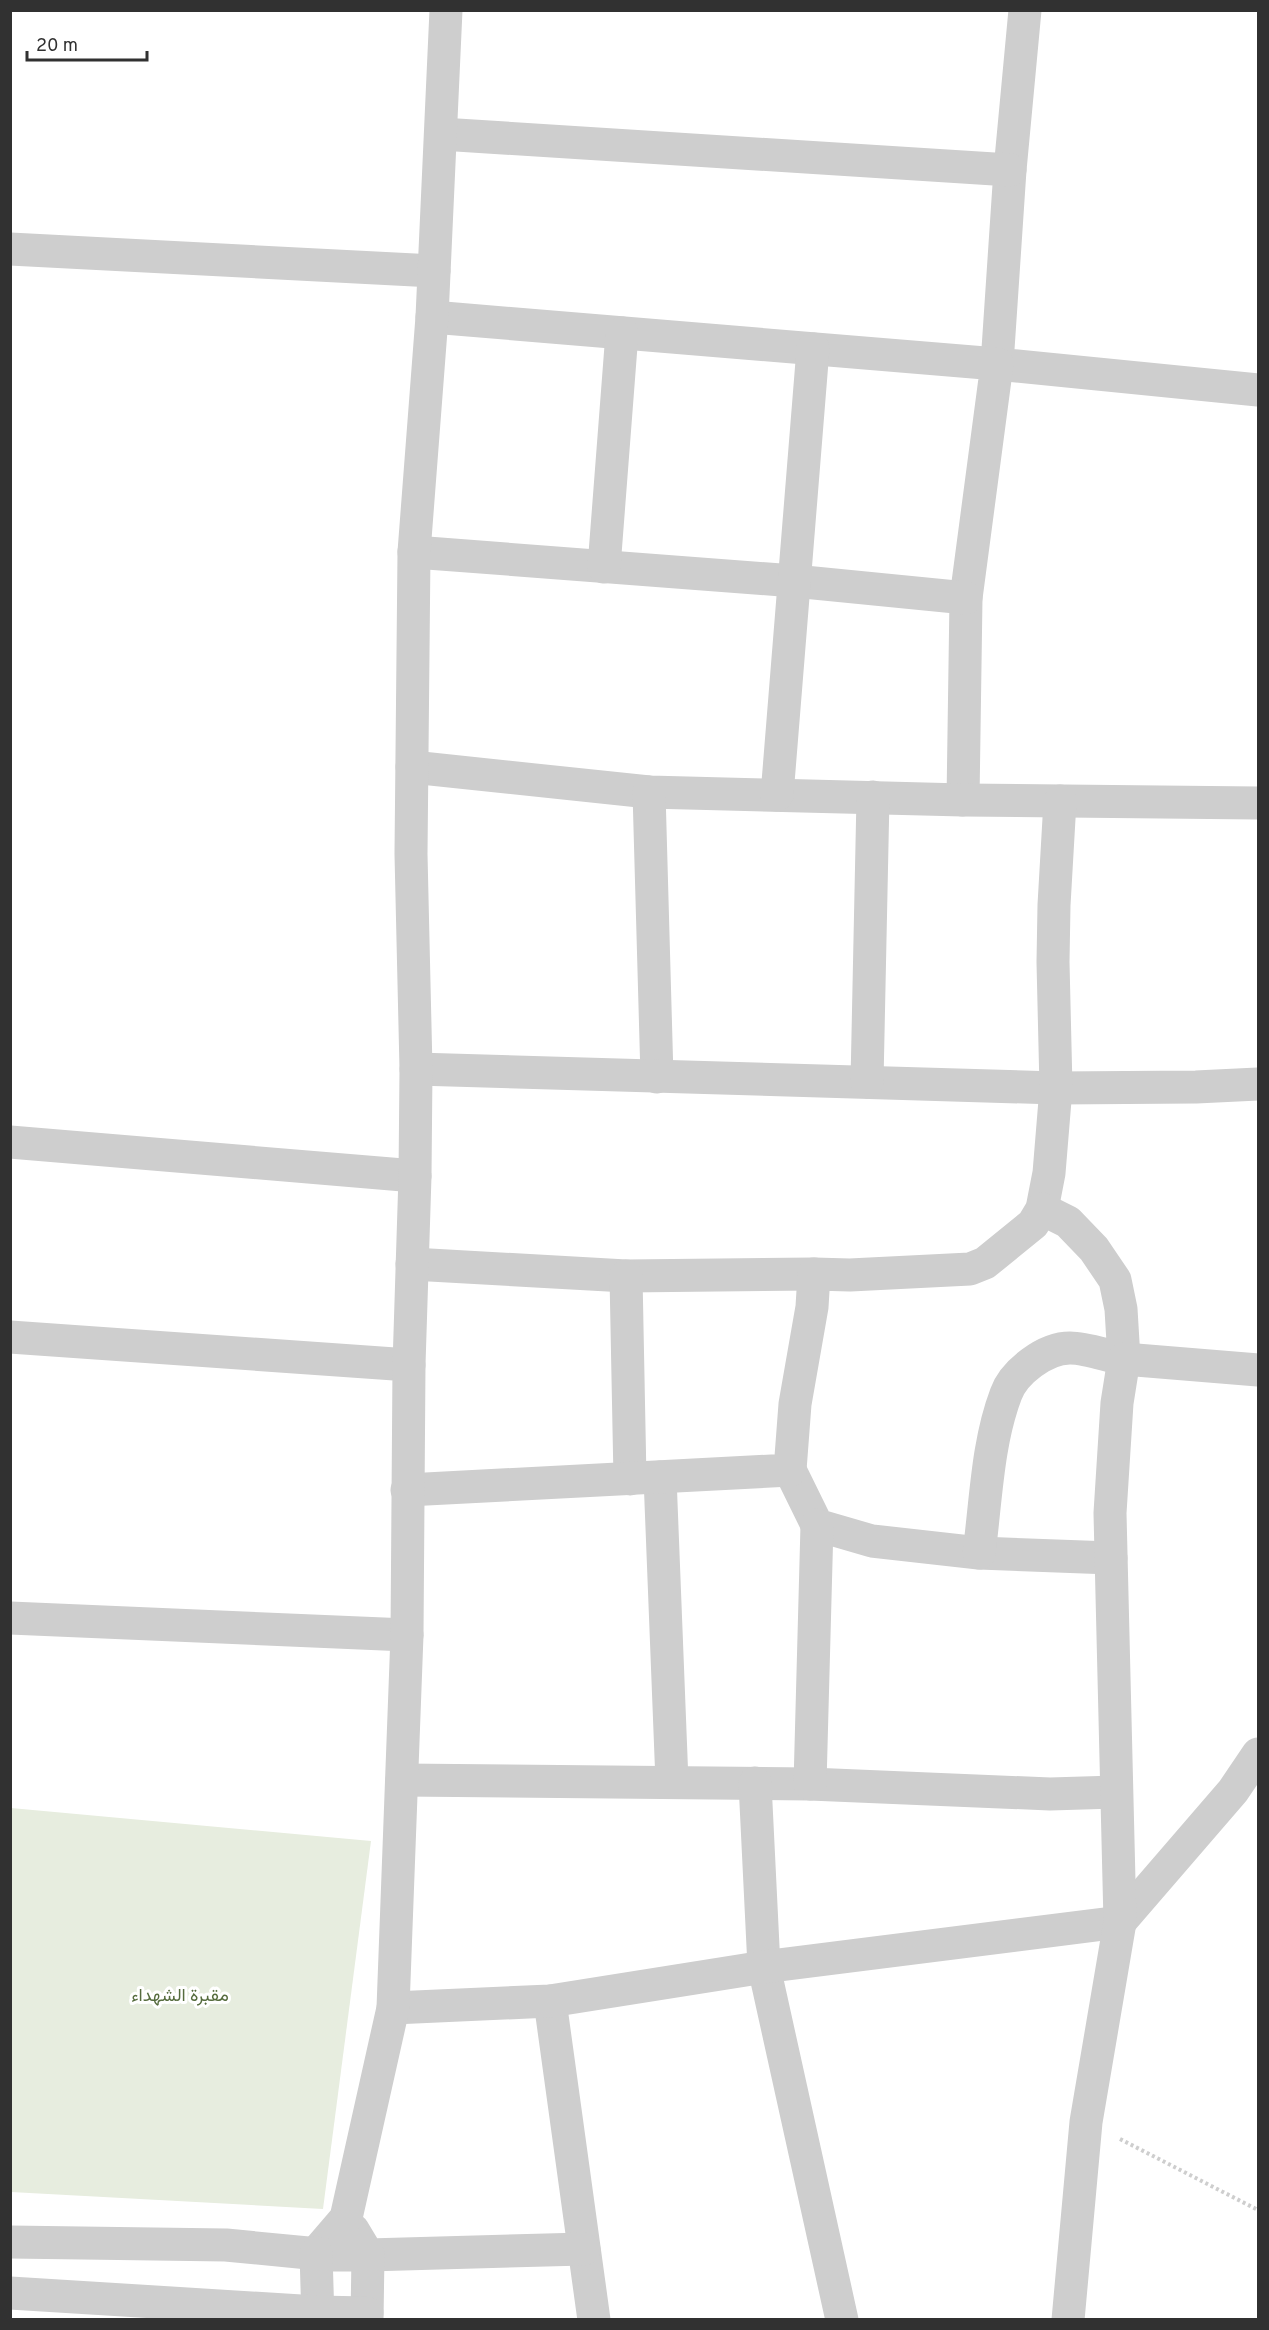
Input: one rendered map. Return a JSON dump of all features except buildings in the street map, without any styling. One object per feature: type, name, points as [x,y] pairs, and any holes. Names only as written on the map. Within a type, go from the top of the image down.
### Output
[{"type":"street","points":[[317,2316],[316,2253],[346,2218],[393,2008],[407,1635],[409,1365],[415,1176],[416,1070],[411,854],[414,552],[432,317],[446,10]]},
{"type":"street","points":[[963,800],[966,598],[996,364],[1010,170],[1025,10]]},
{"type":"street","points":[[441,134],[1010,170]]},
{"type":"street","points":[[10,249],[434,271]]},
{"type":"street","points":[[432,317],[996,364],[1258,390]]},
{"type":"street","points":[[604,567],[622,333]]},
{"type":"street","points":[[777,795],[813,349]]},
{"type":"street","points":[[414,552],[966,598]]},
{"type":"street","points":[[412,767],[649,792],[963,800],[1258,803]]},
{"type":"street","points":[[649,792],[657,1077]]},
{"type":"street","points":[[867,1082],[873,797]]},
{"type":"street","points":[[412,1264],[626,1276],[850,1275],[970,1269],[985,1263],[1033,1224],[1042,1209],[1049,1173],[1056,1088],[1053,904],[1060,801]]},
{"type":"street","points":[[416,1070],[1056,1088],[1206,1087],[1258,1084]]},
{"type":"street","points":[[10,1142],[415,1176]]},
{"type":"street","points":[[1042,1209],[1068,1222],[1094,1249],[1115,1280],[1121,1309],[1124,1359],[1118,1403],[1110,1513],[1120,1922],[1086,2122],[1068,2319]]},
{"type":"street","points":[[810,1784],[817,1524],[790,1470],[795,1404],[812,1307],[814,1274]]},
{"type":"street","points":[[626,1276],[672,1782]]},
{"type":"street","points":[[10,1337],[409,1365]]},
{"type":"street","points":[[979,1553],[992,1443],[1006,1392],[1027,1366],[1043,1353],[1070,1348],[1124,1359],[1258,1370]]},
{"type":"street","points":[[407,1490],[790,1470]]},
{"type":"street","points":[[817,1524],[872,1541],[979,1553],[1111,1558]]},
{"type":"street","points":[[10,1618],[407,1635]]},
{"type":"street","points":[[393,2008],[550,2001],[764,1967],[1120,1922],[1233,1791],[1258,1754]]},
{"type":"street","points":[[402,1780],[810,1784],[1050,1794],[1116,1792]]},
{"type":"street","points":[[755,1783],[764,1967],[842,2319]]},
{"type":"street","points":[[550,2001],[594,2319]]},
{"type":"street","points":[[10,2293],[317,2316],[367,2316],[368,2255],[346,2218]]},
{"type":"street","points":[[10,2242],[226,2245],[329,2256],[584,2248]]},
{"type":"path","points":[[1086,2122],[1258,2210]]},
{"type":"green space","name":"مقبرة الشهداء","points":[[11,1808],[371,1841],[323,2209],[11,2192]]}]
